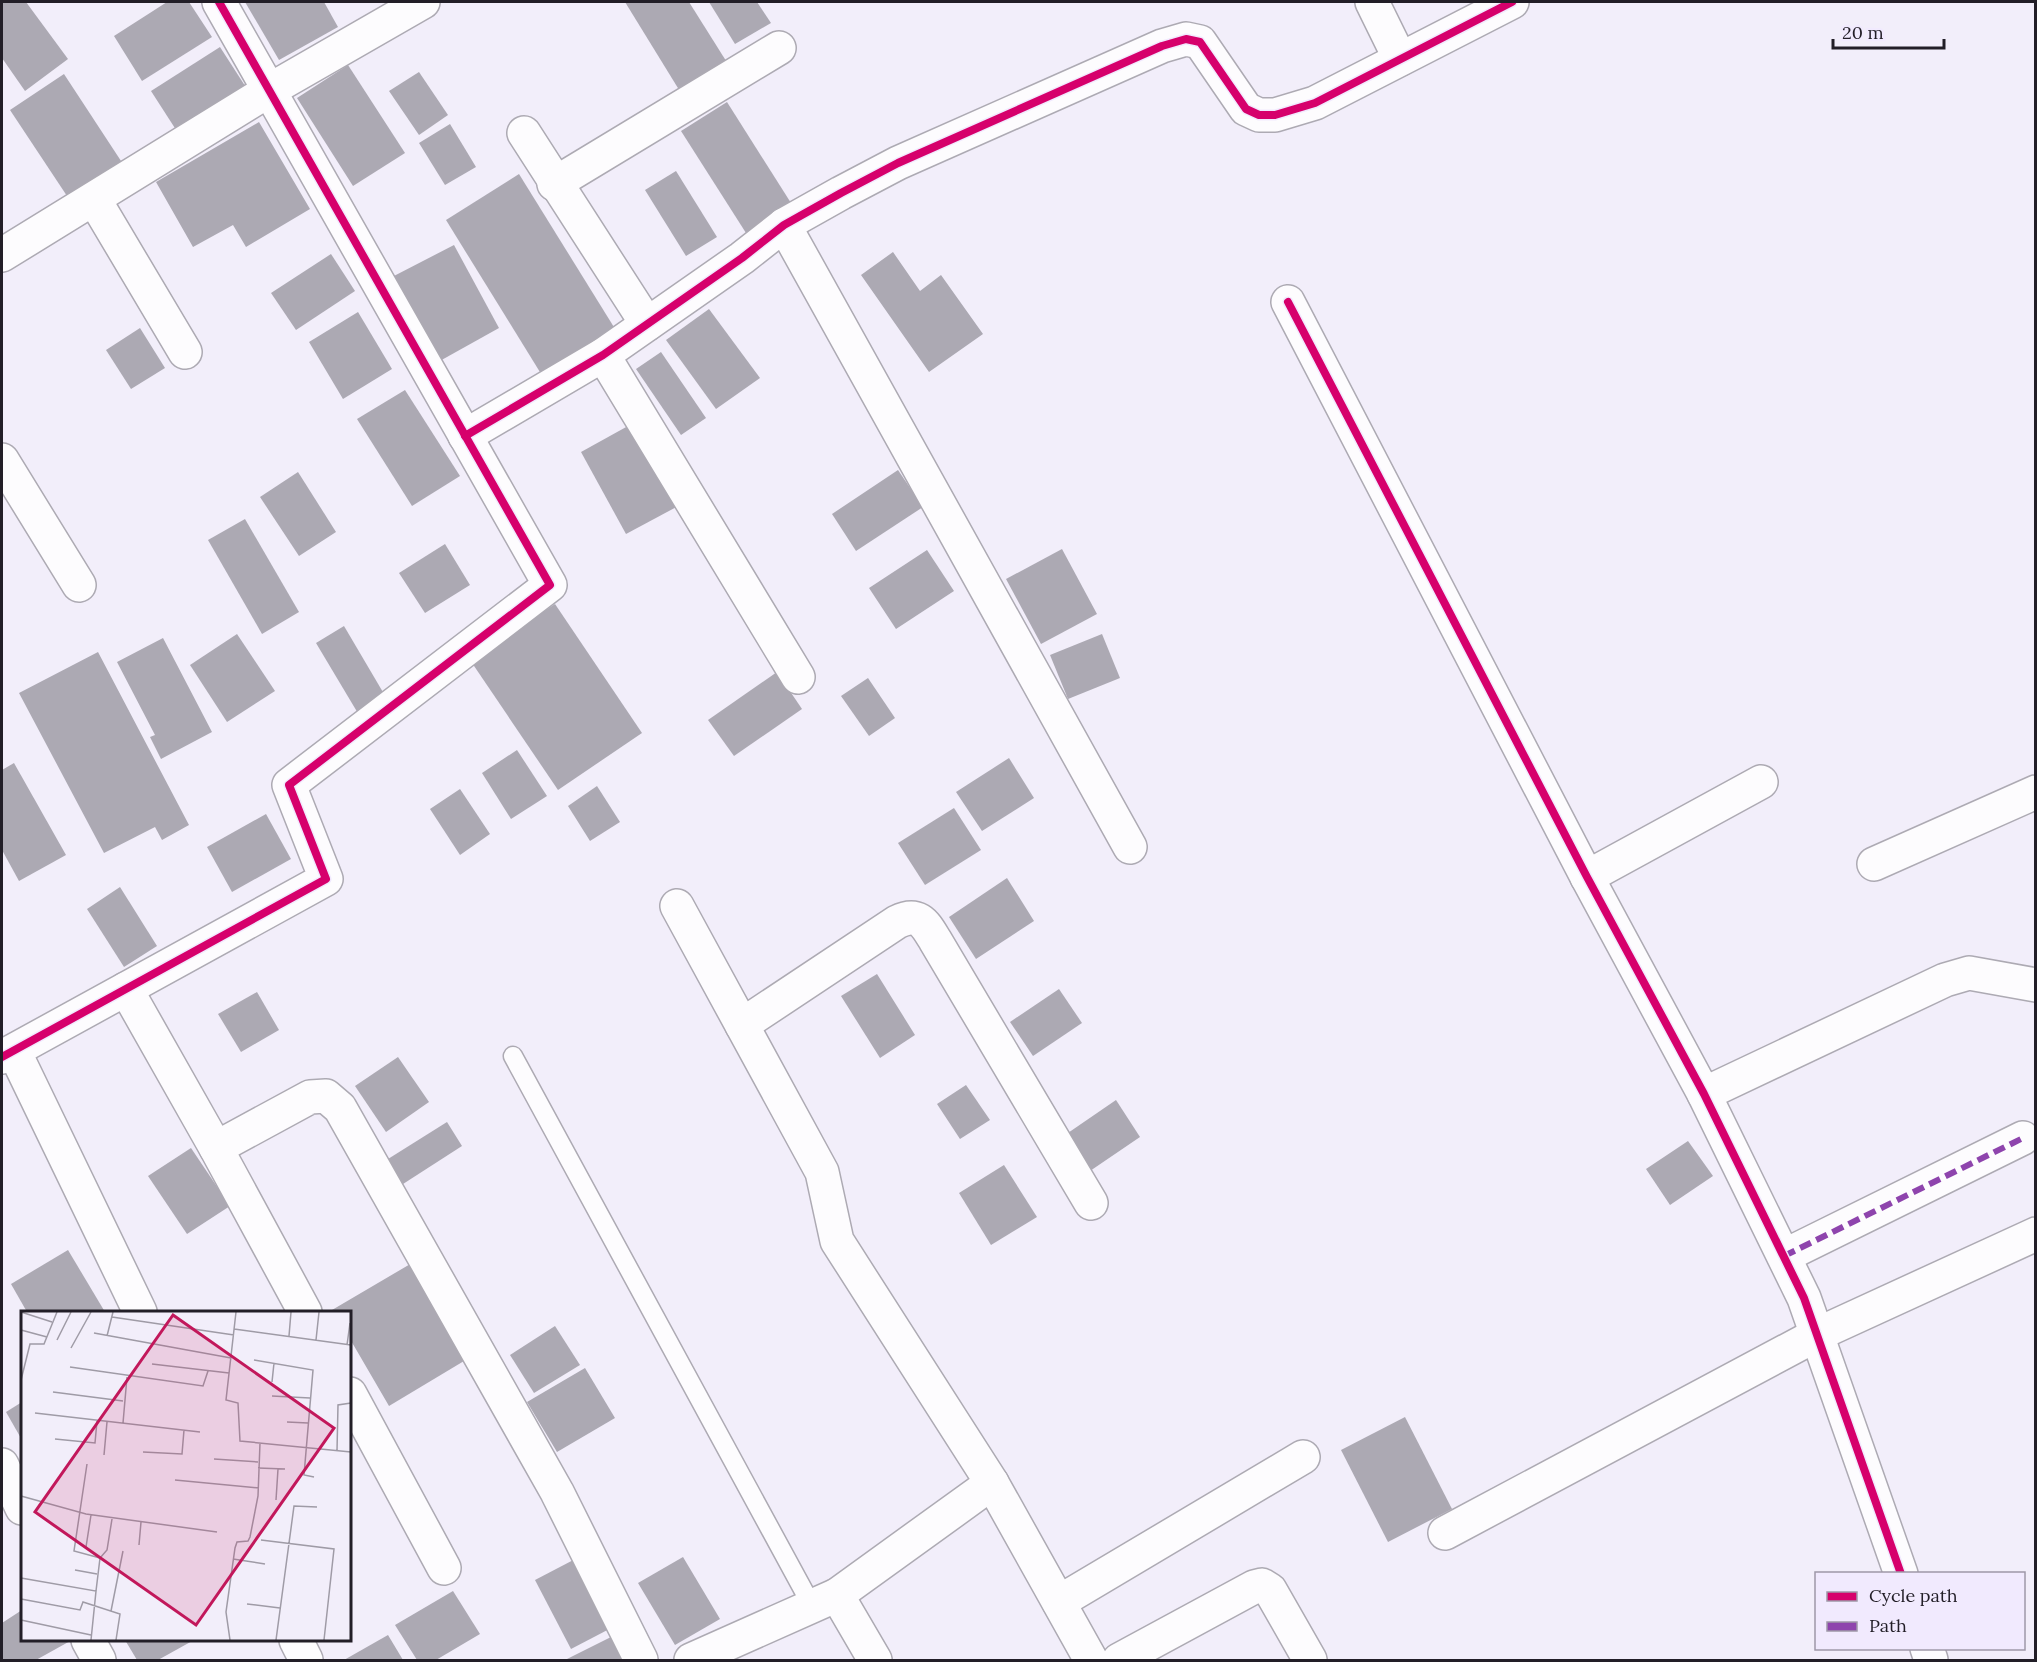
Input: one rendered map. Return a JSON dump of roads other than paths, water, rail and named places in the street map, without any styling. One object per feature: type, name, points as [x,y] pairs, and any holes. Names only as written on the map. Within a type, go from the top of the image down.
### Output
[{"type":"street","points":[[139,1311],[8,1054],[326,879],[289,785],[550,585],[219,2]]},
{"type":"street","points":[[2,255],[268,91],[423,2]]},
{"type":"street","points":[[1372,2],[1400,58]]},
{"type":"street","points":[[465,435],[603,355],[742,258],[784,225],[898,163],[1162,46],[1186,39],[1200,42],[1246,109],[1259,116],[1275,115],[1315,103],[1512,2]]},
{"type":"street","points":[[554,184],[778,48]]},
{"type":"street","points":[[524,133],[554,184],[647,324]]},
{"type":"street","points":[[93,199],[185,352]]},
{"type":"street","points":[[784,225],[1130,848]]},
{"type":"street","points":[[1287,302],[1587,877],[1704,1094],[1784,1256],[1818,1334],[1900,1572]]},
{"type":"street","points":[[603,355],[798,677]]},
{"type":"street","points":[[2,460],[79,585]]},
{"type":"street","points":[[1587,877],[1761,782]]},
{"type":"street","points":[[1874,864],[2036,792]]},
{"type":"street","points":[[677,906],[822,1172],[837,1241],[992,1483],[1091,1660]]},
{"type":"street","points":[[742,1024],[897,922],[909,918],[920,919],[935,940],[1091,1203]]},
{"type":"street","points":[[1704,1094],[1945,980],[1969,973],[2036,985]]},
{"type":"street","points":[[126,989],[304,1311]]},
{"type":"street","points":[[216,1148],[310,1096],[326,1096],[340,1108],[557,1492],[641,1660]]},
{"type":"street","points":[[1784,1256],[2024,1138]]},
{"type":"street","points":[[1445,1533],[1818,1334],[2036,1234]]},
{"type":"street","points":[[351,1396],[444,1568]]},
{"type":"street","points":[[1059,1602],[1304,1457]]},
{"type":"street","points":[[2,1465],[21,1506]]},
{"type":"street","points":[[691,1660],[825,1600],[992,1483]]},
{"type":"street","points":[[1119,1660],[1258,1585],[1270,1590],[1310,1660]]},
{"type":"street","points":[[825,1600],[875,1660]]},
{"type":"street","points":[[89,1641],[99,1660]]},
{"type":"street","points":[[296,1641],[306,1660]]},
{"type":"lane","points":[[513,1056],[825,1600]]}]
